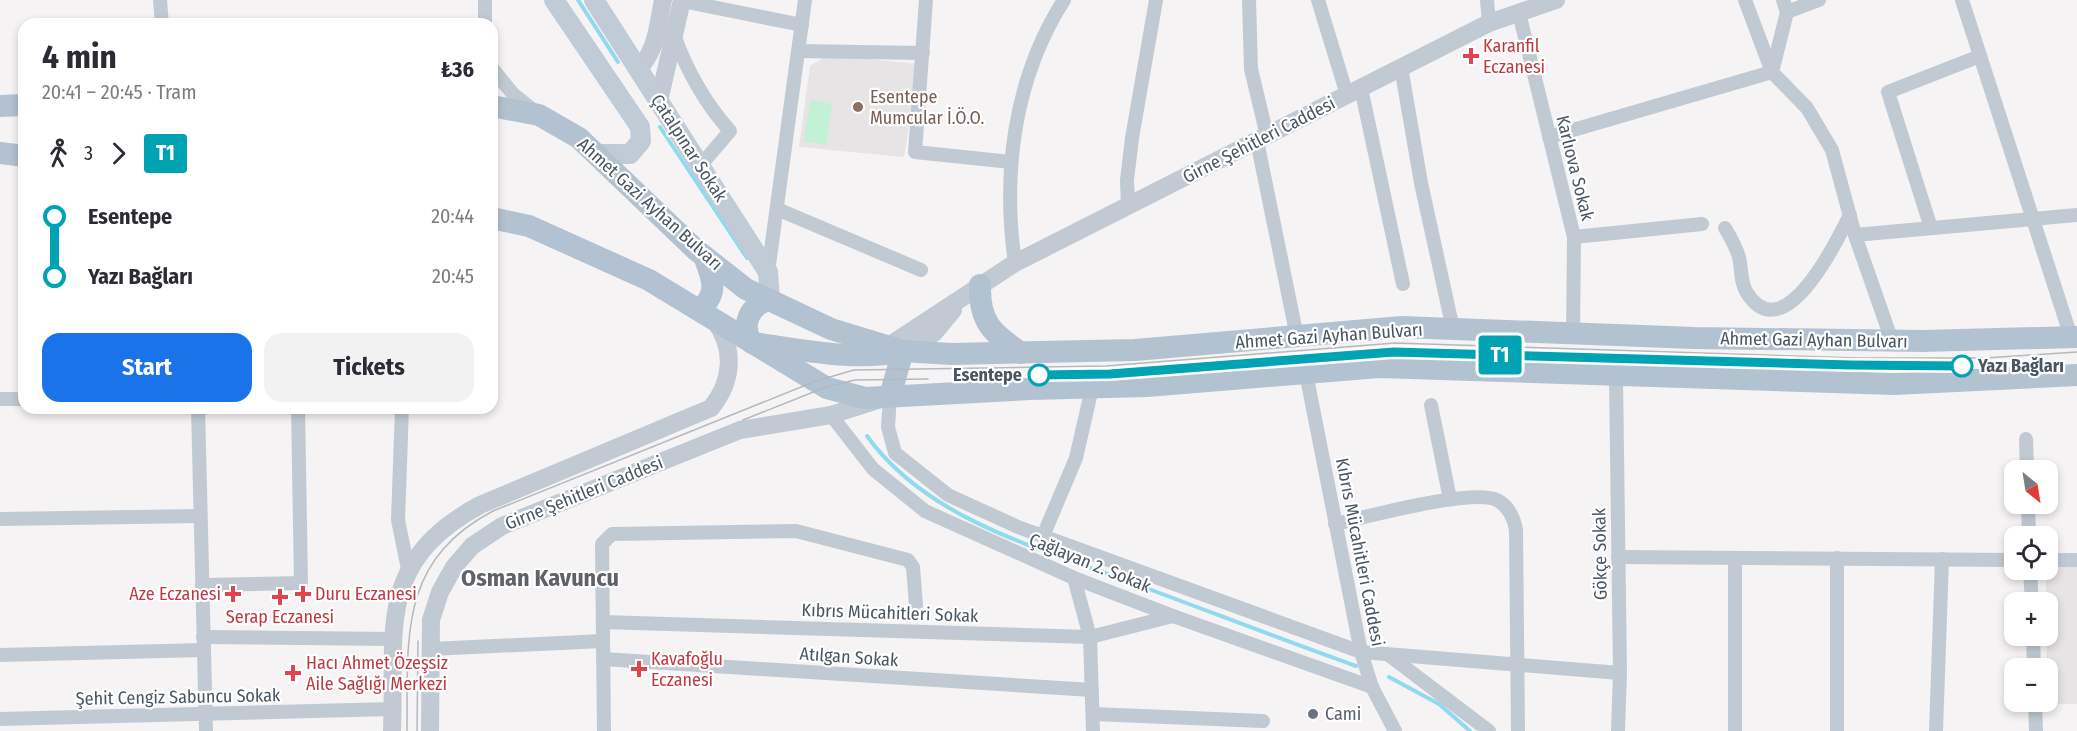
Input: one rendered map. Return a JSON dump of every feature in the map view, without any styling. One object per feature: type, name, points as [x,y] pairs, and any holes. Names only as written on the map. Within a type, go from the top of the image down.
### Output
[{"type":"main road","name":"Çatalpınar Sokak","points":[[554,0],[640,127],[641,141],[630,153],[597,154]]},
{"type":"main road","name":"Çatalpınar Sokak","points":[[594,0],[768,272],[770,300]]},
{"type":"main road","points":[[0,106],[18,105]]},
{"type":"main road","name":"Ahmet Gazi Ayhan Bulvarı","points":[[498,107],[539,115],[562,126],[597,154],[704,256],[746,289],[831,329],[895,349],[951,354],[1167,349],[1402,327],[1573,335],[1892,341],[2074,337]]},
{"type":"main road","points":[[0,153],[18,155]]},
{"type":"main road","name":"Ahmet Gazi Ayhan Bulvarı","points":[[498,219],[529,226],[649,280],[840,393],[865,398],[1147,386],[1379,368],[1894,384],[2077,375]]},
{"type":"main road","points":[[704,256],[714,290],[707,315]]},
{"type":"main road","points":[[974,289],[984,318],[1000,339],[1021,353]]},
{"type":"main road","points":[[770,300],[754,307],[748,317],[747,333],[752,343],[835,354],[874,354],[895,349],[890,396]]},
{"type":"street","points":[[160,0],[162,18]]},
{"type":"street","points":[[485,0],[485,18]]},
{"type":"street","points":[[638,69],[649,56],[653,45],[663,0]]},
{"type":"street","points":[[768,272],[805,0]]},
{"type":"street","points":[[926,0],[915,152],[1011,162]]},
{"type":"street","points":[[1015,263],[1009,210],[1011,162],[1018,115],[1026,83],[1053,7],[1064,0]]},
{"type":"street","points":[[1128,206],[1127,180],[1132,138],[1156,0]]},
{"type":"street","points":[[1249,0],[1251,69],[1297,337]]},
{"type":"street","points":[[1318,0],[1354,92],[1403,284]]},
{"type":"street","points":[[1487,0],[1489,23]]},
{"type":"street","name":"Girne Şehitleri Caddesi","points":[[895,349],[934,333],[974,289],[1015,263],[1489,23],[1556,0]]},
{"type":"street","points":[[1745,0],[1772,72],[1797,96],[1824,136],[1838,166],[1855,235],[1892,341]]},
{"type":"street","points":[[1772,72],[1785,6],[1819,0]]},
{"type":"street","points":[[1962,0],[2030,217],[2074,337]]},
{"type":"street","points":[[659,101],[682,1],[802,25]]},
{"type":"street","name":"Karlıova Sokak","points":[[1519,13],[1574,237],[1573,335]]},
{"type":"street","points":[[674,35],[697,86],[730,131],[700,166]]},
{"type":"street","points":[[799,51],[923,53]]},
{"type":"street","points":[[1931,228],[1888,92],[1980,56]]},
{"type":"street","points":[[1401,67],[1421,183],[1453,329]]},
{"type":"street","points":[[1549,137],[1772,72]]},
{"type":"street","points":[[498,75],[513,94],[539,115]]},
{"type":"street","points":[[777,208],[921,270]]},
{"type":"street","points":[[1725,228],[1736,248],[1745,291],[1760,305],[1776,309],[1798,298],[1824,261],[1850,215]]},
{"type":"street","points":[[1855,235],[2030,217],[2077,215]]},
{"type":"street","points":[[1574,237],[1702,224]]},
{"type":"street","name":"Girne Şehitleri Caddesi","points":[[392,731],[393,639],[397,596],[408,569],[433,537],[454,520],[480,505],[711,408],[726,385],[730,367],[728,347],[707,315]]},
{"type":"street","name":"Kıbrıs Mücahitleri Caddesi","points":[[1306,373],[1360,652],[1372,687],[1395,731]]},
{"type":"street","name":"Gökçe Sokak","points":[[1616,376],[1620,673],[1618,731]]},
{"type":"street","points":[[1043,536],[1076,458],[1092,387]]},
{"type":"street","name":"Girne Şehitleri Caddesi","points":[[430,731],[431,620],[446,579],[467,551],[491,531],[528,514],[740,430],[831,415],[890,396]]},
{"type":"street","name":"Çağlayan 2. Sokak","points":[[890,396],[888,427],[895,453],[948,495],[1043,536],[1360,652],[1620,673]]},
{"type":"street","points":[[0,399],[18,399]]},
{"type":"street","points":[[1431,405],[1450,498]]},
{"type":"street","points":[[198,414],[206,731]]},
{"type":"street","points":[[202,585],[301,583],[298,414]]},
{"type":"street","points":[[402,414],[398,520],[408,569]]},
{"type":"street","name":"Çağlayan 2. Sokak","points":[[831,415],[873,469],[925,511],[1074,578],[1372,687]]},
{"type":"street","points":[[2026,439],[2027,460]]},
{"type":"street","points":[[1335,524],[1450,498],[1494,498],[1507,508],[1515,522],[1518,731]]},
{"type":"street","points":[[0,519],[200,516]]},
{"type":"street","points":[[604,731],[602,544],[608,536],[616,533],[796,531],[908,560],[913,567],[916,605]]},
{"type":"street","points":[[1618,556],[2004,560]]},
{"type":"street","points":[[1735,558],[1735,731]]},
{"type":"street","points":[[1837,558],[1837,731]]},
{"type":"street","points":[[1936,731],[1942,559]]},
{"type":"street","points":[[2058,560],[2077,560]]},
{"type":"street","points":[[1074,578],[1090,637],[1093,731]]},
{"type":"street","name":"Kıbrıs Mücahitleri Sokak","points":[[603,622],[1090,637],[1173,616]]},
{"type":"street","points":[[0,655],[203,644],[393,639]]},
{"type":"street","points":[[431,650],[603,641]]},
{"type":"street","points":[[1388,654],[1489,731]]},
{"type":"street","name":"Atılgan Sokak","points":[[603,659],[1092,690]]},
{"type":"street","name":"Şehit Cengiz Sabuncu Sokak","points":[[0,719],[392,709]]},
{"type":"street","points":[[2035,712],[2036,731]]},
{"type":"street","points":[[1093,714],[1263,721]]},
{"type":"shaded area","name":"Esentepe Mumcular İ.Ö.O.","points":[[828,55],[919,64],[904,157],[799,147],[810,66]]},
{"type":"shaded area","points":[[2077,566],[2077,704],[2058,704],[2058,658],[2047,658],[2047,646],[2058,646],[2058,592],[2046,592],[2046,580],[2058,580],[2058,567]]},
{"type":"green space","points":[[810,100],[832,104],[826,145],[804,141]]},
{"type":"waterway","points":[[578,0],[618,62]]},
{"type":"waterway","points":[[660,127],[747,258]]},
{"type":"waterway","points":[[867,436],[893,466],[922,490],[990,529],[1027,545],[1356,666]]},
{"type":"waterway","points":[[1389,677],[1439,704],[1470,731]]},
{"type":"tram line","points":[[407,731],[408,664],[415,605],[424,578],[440,553],[462,531],[493,511],[816,381],[854,370],[1106,366],[1395,343],[1858,358],[1985,358],[2077,352]]},
{"type":"tram line","name":"T1","points":[[1039,375],[1110,374],[1394,352],[1962,366]]},
{"type":"tram line","points":[[743,420],[826,387],[855,380],[928,379]]},
{"type":"tram line","points":[[417,731],[418,641]]},
{"type":"place","name":"Karanfil Eczanesi","points":[[1471,56]]},
{"type":"place","name":"Esentepe Mumcular İ.Ö.O.","points":[[858,107]]},
{"type":"place","name":"Yazı Bağları","points":[[1962,366]]},
{"type":"place","name":"Esentepe","points":[[1039,375]]},
{"type":"place","name":"Aze Eczanesi","points":[[233,594]]},
{"type":"place","name":"Duru Eczanesi","points":[[303,594]]},
{"type":"place","name":"Serap Eczanesi","points":[[280,597]]},
{"type":"place","name":"Kavafoğlu Eczanesi","points":[[639,669]]},
{"type":"place","name":"Hacı Ahmet Özeşsiz Aile Sağlığı Merkezi","points":[[293,673]]},
{"type":"place","name":"Cami","points":[[1313,714]]},
{"type":"district","name":"Osman Kavuncu","points":[[540,578]]}]
